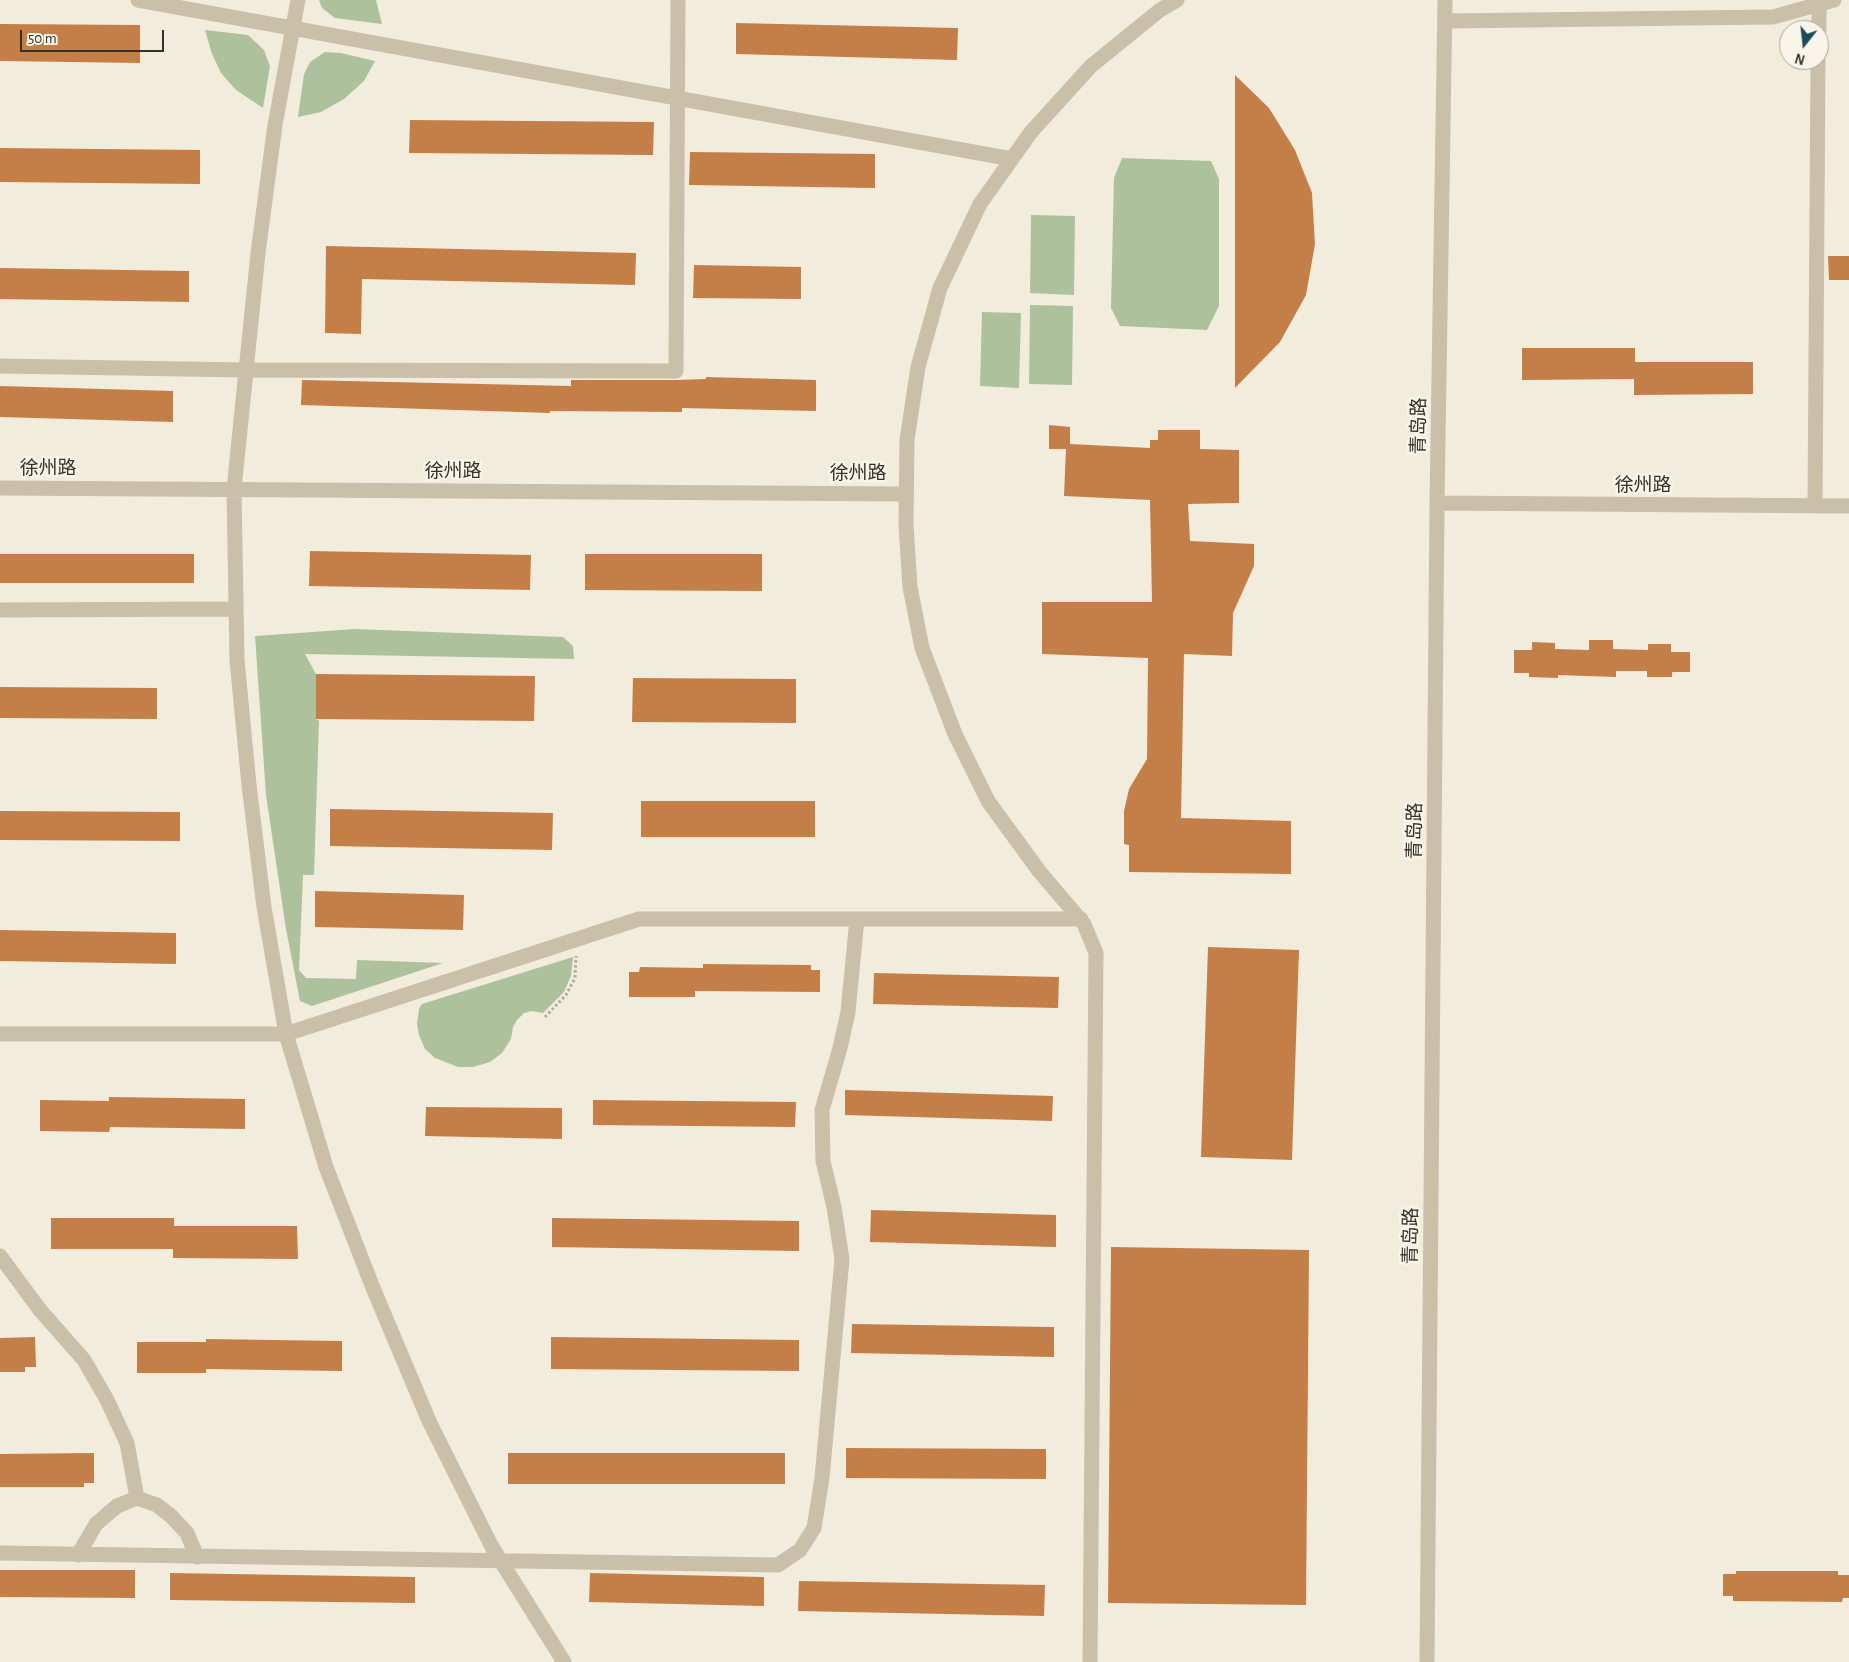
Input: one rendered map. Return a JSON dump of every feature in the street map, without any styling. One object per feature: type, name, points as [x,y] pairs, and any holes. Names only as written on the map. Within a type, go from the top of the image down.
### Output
[{"type":"street","points":[[138,0],[1012,159]]},
{"type":"street","points":[[298,0],[274,135],[258,253],[234,489],[237,660],[249,785],[264,907],[286,1034],[326,1167],[377,1297],[428,1420],[492,1547],[564,1662]]},
{"type":"street","points":[[0,366],[246,370],[676,371],[678,0]]},
{"type":"street","points":[[1090,1662],[1096,953],[1081,919],[1039,871],[988,801],[955,734],[922,648],[910,587],[906,525],[907,440],[918,367],[940,288],[980,204],[1031,132],[1091,66],[1160,10],[1177,0]]},
{"type":"street","name":"青岛路","points":[[1427,1662],[1437,503],[1445,0]]},
{"type":"street","points":[[1445,21],[1773,17],[1834,0]]},
{"type":"street","points":[[1819,5],[1819,20]]},
{"type":"street","points":[[1815,506],[1818,70]]},
{"type":"street","name":"徐州路","points":[[0,488],[906,494]]},
{"type":"street","name":"徐州路","points":[[1437,503],[1849,506]]},
{"type":"street","points":[[0,610],[236,609]]},
{"type":"street","points":[[0,1034],[286,1034],[639,918],[1081,919]]},
{"type":"street","points":[[0,1553],[502,1562],[778,1564],[800,1550],[814,1528],[822,1478],[842,1259],[834,1207],[823,1161],[822,1110],[848,1012],[857,919]]},
{"type":"street","points":[[0,1256],[40,1310],[84,1360],[107,1400],[127,1443],[137,1498]]},
{"type":"street","points":[[78,1555],[96,1524],[117,1506],[137,1498],[157,1505],[171,1516],[187,1532],[197,1557]]},
{"type":"path","points":[[545,1017],[566,995],[574,978],[576,956],[571,941]]},
{"type":"green space","points":[[319,0],[376,0],[382,24],[335,18],[322,8]]},
{"type":"green space","points":[[205,30],[248,35],[264,50],[270,66],[263,108],[236,90],[221,73],[212,54]]},
{"type":"green space","points":[[325,52],[341,53],[375,61],[364,81],[344,99],[321,112],[298,117],[304,74],[310,62]]},
{"type":"green space","points":[[1122,158],[1211,161],[1219,179],[1219,306],[1207,330],[1120,326],[1111,308],[1114,178]]},
{"type":"green space","points":[[1031,215],[1075,216],[1074,295],[1030,293]]},
{"type":"green space","points":[[1030,305],[1073,306],[1072,385],[1029,384]]},
{"type":"green space","points":[[982,312],[1021,313],[1019,388],[980,386]]},
{"type":"green space","points":[[355,629],[563,637],[573,646],[574,659],[305,654],[316,674],[316,719],[319,721],[314,875],[303,875],[299,970],[306,978],[356,979],[357,960],[443,963],[312,1006],[300,1001],[286,929],[266,795],[255,636]]},
{"type":"green space","points":[[573,957],[571,976],[564,992],[543,1013],[532,1011],[524,1013],[513,1027],[511,1039],[502,1053],[490,1062],[473,1067],[458,1067],[435,1058],[425,1049],[417,1024],[419,1009],[422,1004]]},
{"type":"building","points":[[736,23],[958,28],[957,60],[736,54]]},
{"type":"building","points":[[0,24],[140,25],[140,63],[0,61]]},
{"type":"building","points":[[1235,75],[1269,108],[1295,150],[1312,193],[1315,244],[1306,295],[1280,342],[1235,388]]},
{"type":"building","points":[[410,120],[654,122],[653,155],[409,153]]},
{"type":"building","points":[[0,148],[200,150],[200,184],[0,182]]},
{"type":"building","points":[[690,152],[875,154],[875,188],[689,185]]},
{"type":"building","points":[[326,246],[636,253],[635,285],[362,279],[361,334],[325,333]]},
{"type":"building","points":[[1828,256],[1849,256],[1849,280],[1829,280]]},
{"type":"building","points":[[694,265],[801,267],[801,299],[693,298]]},
{"type":"building","points":[[0,268],[189,271],[189,302],[0,299]]},
{"type":"building","points":[[1522,348],[1635,348],[1635,362],[1753,362],[1753,394],[1634,395],[1634,379],[1522,380]]},
{"type":"building","points":[[706,377],[816,380],[816,411],[682,408],[682,412],[550,411],[550,413],[301,405],[302,380],[571,386],[571,380],[676,380],[706,379]]},
{"type":"building","points":[[0,386],[173,391],[173,422],[0,417]]},
{"type":"building","points":[[1049,425],[1070,427],[1070,444],[1150,448],[1150,440],[1158,440],[1158,430],[1200,430],[1200,449],[1239,450],[1239,503],[1188,504],[1190,541],[1254,544],[1254,566],[1233,613],[1232,656],[1184,654],[1181,818],[1291,821],[1291,874],[1129,872],[1129,845],[1124,844],[1124,811],[1129,789],[1147,759],[1148,658],[1042,654],[1042,602],[1152,602],[1150,500],[1064,496],[1066,449],[1049,449]]},
{"type":"building","points":[[310,551],[531,555],[530,590],[309,586]]},
{"type":"building","points":[[0,554],[194,554],[194,583],[0,583]]},
{"type":"building","points":[[585,554],[762,554],[762,591],[585,590]]},
{"type":"building","points":[[1589,640],[1613,640],[1613,649],[1648,650],[1648,644],[1671,644],[1671,652],[1690,652],[1690,672],[1672,672],[1672,677],[1647,677],[1647,671],[1616,671],[1616,677],[1558,675],[1558,678],[1529,677],[1529,673],[1514,673],[1514,650],[1532,650],[1532,642],[1555,643],[1555,649],[1589,650]]},
{"type":"building","points":[[316,674],[535,676],[534,721],[316,719]]},
{"type":"building","points":[[633,678],[796,679],[796,723],[632,722]]},
{"type":"building","points":[[0,687],[157,688],[157,719],[0,718]]},
{"type":"building","points":[[641,801],[815,801],[815,837],[641,837]]},
{"type":"building","points":[[330,809],[553,813],[552,850],[330,846]]},
{"type":"building","points":[[0,811],[180,812],[180,841],[0,840]]},
{"type":"building","points":[[315,891],[464,895],[463,930],[315,927]]},
{"type":"building","points":[[0,930],[176,933],[176,964],[0,961]]},
{"type":"building","points":[[1208,947],[1299,950],[1292,1160],[1201,1157]]},
{"type":"building","points":[[703,964],[811,965],[811,970],[820,970],[820,992],[695,991],[695,997],[629,997],[629,972],[639,972],[640,967],[703,968]]},
{"type":"building","points":[[874,973],[1059,977],[1058,1008],[873,1004]]},
{"type":"building","points":[[845,1090],[1053,1096],[1052,1121],[845,1115]]},
{"type":"building","points":[[109,1097],[245,1099],[245,1129],[110,1127],[109,1132],[40,1131],[40,1100],[109,1101]]},
{"type":"building","points":[[593,1100],[796,1102],[795,1127],[593,1125]]},
{"type":"building","points":[[426,1107],[562,1108],[562,1139],[425,1136]]},
{"type":"building","points":[[871,1210],[1056,1215],[1056,1247],[870,1242]]},
{"type":"building","points":[[51,1218],[174,1218],[174,1226],[297,1226],[298,1259],[173,1258],[173,1249],[51,1249]]},
{"type":"building","points":[[552,1218],[799,1221],[799,1251],[552,1247]]},
{"type":"building","points":[[1111,1247],[1309,1250],[1306,1605],[1108,1603]]},
{"type":"building","points":[[852,1324],[1054,1327],[1054,1357],[851,1353]]},
{"type":"building","points":[[35,1337],[36,1367],[25,1367],[25,1372],[0,1372],[0,1338]]},
{"type":"building","points":[[551,1337],[799,1340],[799,1371],[551,1369]]},
{"type":"building","points":[[206,1339],[342,1341],[342,1371],[206,1369],[206,1373],[137,1373],[137,1342],[206,1342]]},
{"type":"building","points":[[846,1448],[1046,1449],[1046,1479],[846,1478]]},
{"type":"building","points":[[94,1453],[94,1483],[84,1483],[84,1487],[0,1487],[0,1454]]},
{"type":"building","points":[[508,1453],[785,1453],[785,1484],[508,1484]]},
{"type":"building","points":[[0,1570],[135,1570],[135,1598],[0,1597]]},
{"type":"building","points":[[1736,1571],[1838,1571],[1838,1575],[1849,1575],[1849,1598],[1843,1598],[1842,1602],[1733,1601],[1733,1596],[1723,1596],[1723,1574],[1736,1574]]},
{"type":"building","points":[[170,1573],[415,1577],[415,1603],[170,1600]]},
{"type":"building","points":[[590,1573],[764,1577],[764,1606],[589,1602]]},
{"type":"building","points":[[799,1581],[1045,1585],[1044,1616],[798,1611]]}]
